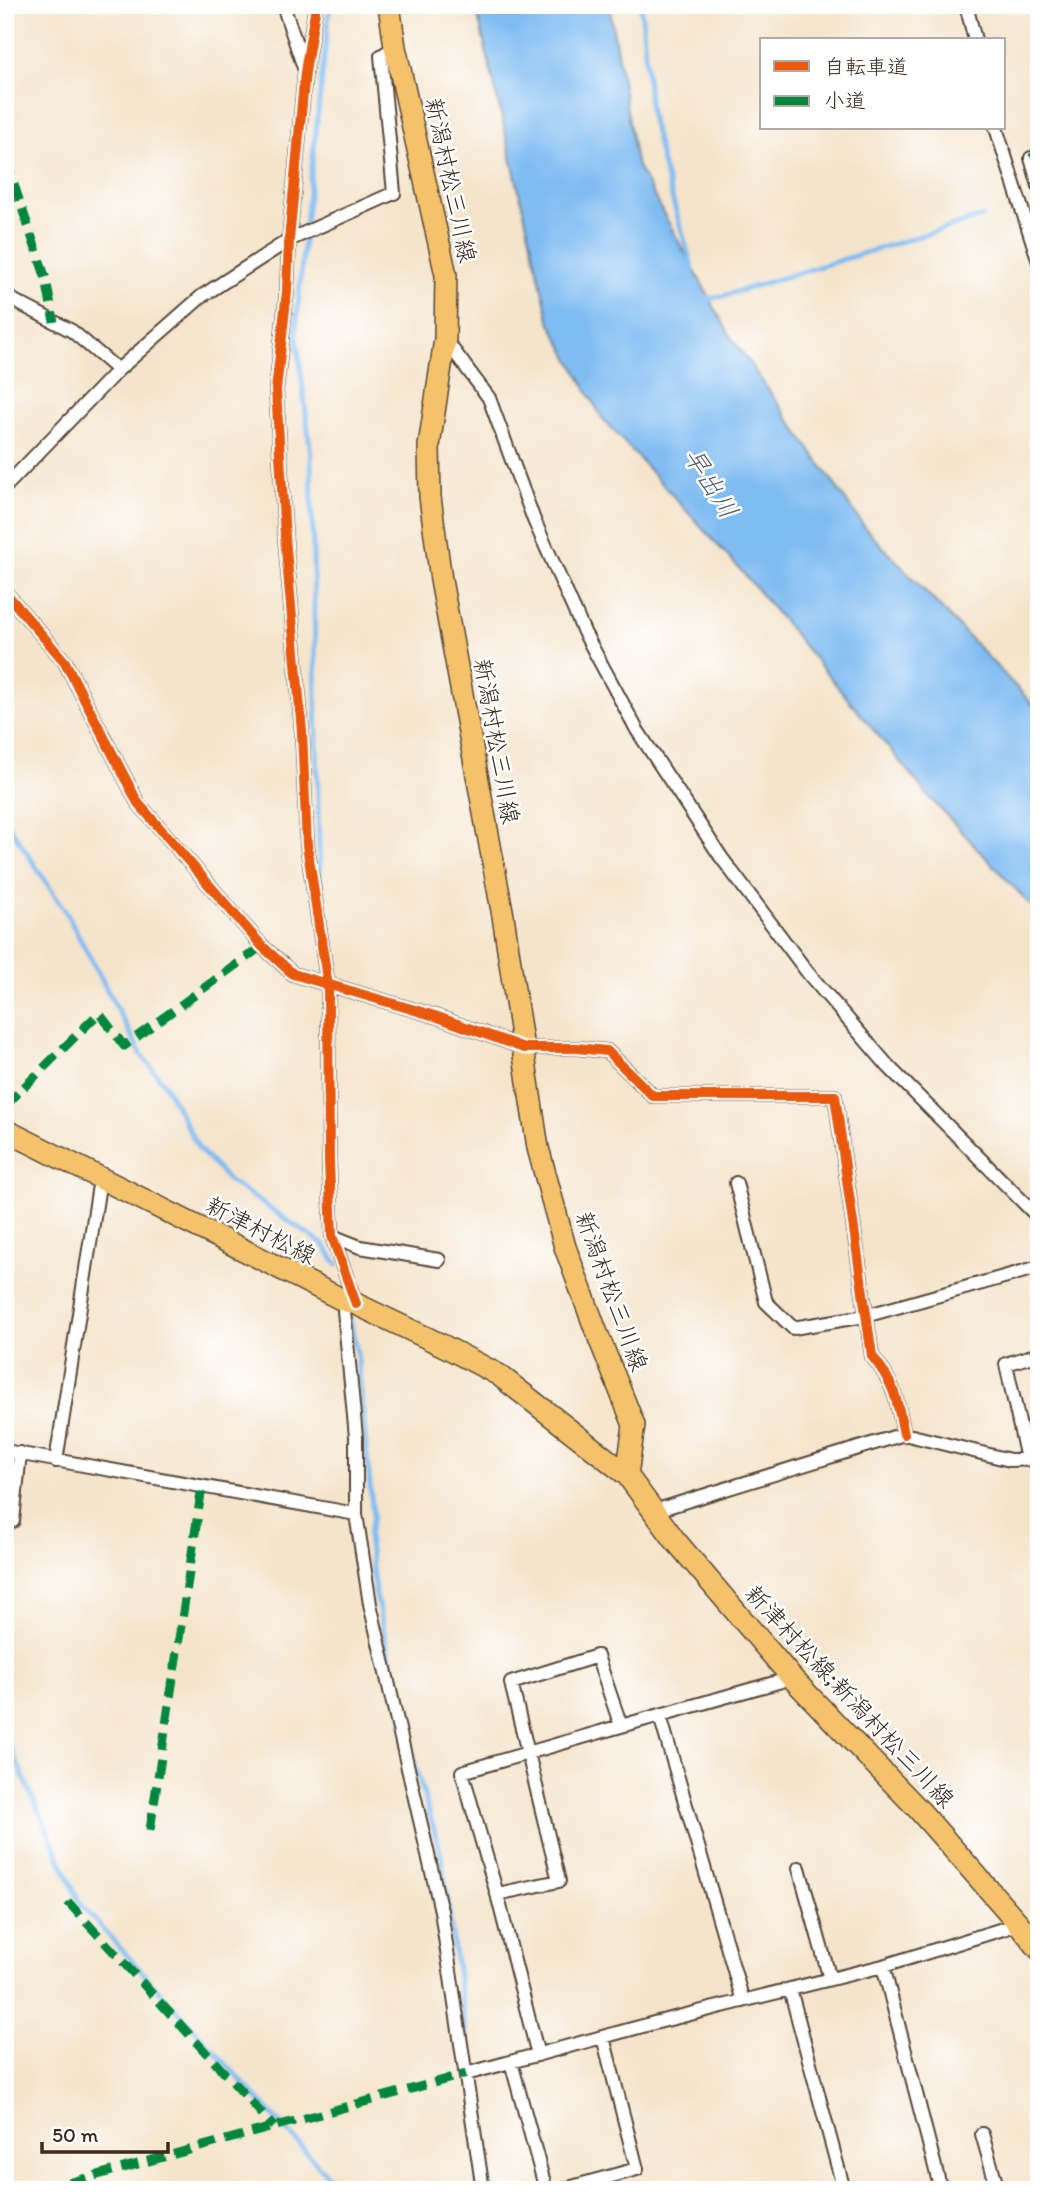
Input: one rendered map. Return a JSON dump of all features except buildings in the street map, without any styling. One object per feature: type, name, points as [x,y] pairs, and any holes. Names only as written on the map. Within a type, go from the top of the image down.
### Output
[{"type":"main road","name":"新潟村松三川線","points":[[389,5],[395,47],[446,275],[445,339],[429,446],[430,497],[441,580],[503,916],[538,1148],[565,1247],[634,1426],[627,1475]]},
{"type":"main road","name":"新津村松線","points":[[5,1130],[499,1375],[627,1475]]},
{"type":"main road","name":"新津村松線;新潟村松三川線","points":[[627,1475],[674,1539],[792,1678],[919,1810],[1039,1949]]},
{"type":"street","points":[[283,5],[305,72]]},
{"type":"street","points":[[316,5],[305,72],[276,390],[285,537],[302,732],[307,845],[328,986],[332,1236],[349,1302],[356,1437],[356,1514],[370,1604],[441,1911],[483,2190]]},
{"type":"street","points":[[966,5],[974,38]]},
{"type":"street","points":[[5,487],[118,370],[202,296],[289,240],[394,193],[381,56],[395,47]]},
{"type":"street","points":[[997,130],[1039,262]]},
{"type":"street","points":[[1031,158],[1039,186]]},
{"type":"street","points":[[5,296],[72,331],[118,370]]},
{"type":"street","points":[[445,339],[489,398],[534,520],[584,632],[637,730],[721,857],[808,973],[888,1066],[1039,1218]]},
{"type":"street","points":[[5,592],[65,662],[138,803],[262,946],[293,974],[435,1016],[524,1048],[607,1051],[653,1096],[835,1096],[872,1356],[895,1391],[904,1434]]},
{"type":"street","points":[[56,1461],[100,1179]]},
{"type":"street","points":[[736,1183],[766,1302],[793,1328],[865,1316],[1039,1267]]},
{"type":"street","points":[[332,1236],[360,1247],[439,1260]]},
{"type":"street","points":[[654,1511],[904,1434],[1010,1460],[1033,1459],[1006,1364],[1039,1354]]},
{"type":"street","points":[[5,1451],[356,1514]]},
{"type":"street","points":[[13,1521],[20,1453]]},
{"type":"street","points":[[497,1894],[559,1881],[511,1683],[597,1656],[621,1726]]},
{"type":"street","points":[[538,2055],[497,1894],[462,1772],[792,1678]]},
{"type":"street","points":[[660,1716],[743,2001]]},
{"type":"street","points":[[799,1868],[830,1979]]},
{"type":"street","points":[[466,2074],[883,1966],[1019,1924]]},
{"type":"street","points":[[883,1966],[941,2190]]},
{"type":"street","points":[[790,1989],[844,2190]]},
{"type":"street","points":[[561,2190],[594,2185],[637,2169],[603,2037]]},
{"type":"street","points":[[511,2062],[546,2190]]},
{"type":"street","points":[[982,2134],[998,2190]]},
{"type":"water","name":"早出川","points":[[478,5],[609,5],[636,163],[729,334],[866,529],[1039,711],[1039,914],[931,799],[745,575],[602,418],[550,323],[478,16]]},
{"type":"waterway","points":[[320,895],[311,455],[296,330],[330,5]]},
{"type":"waterway","points":[[641,5],[650,112],[693,270]]},
{"type":"waterway","points":[[704,297],[708,299],[723,296],[982,217]]},
{"type":"waterway","points":[[5,827],[10,827],[67,914],[141,1054],[165,1085],[199,1149],[228,1180],[324,1245],[337,1264]]},
{"type":"waterway","points":[[350,1320],[357,1353],[373,1516],[368,1536],[375,1591],[407,1737],[441,1854],[471,2071],[491,2190]]},
{"type":"waterway","points":[[5,1735],[80,1904],[341,2190]]},
{"type":"marked path","points":[[1031,158],[1039,152]]},
{"type":"marked path","points":[[5,158],[46,279],[54,322]]},
{"type":"marked path","points":[[5,1106],[99,1013],[124,1046],[262,946]]},
{"type":"marked path","points":[[150,1830],[202,1487]]},
{"type":"marked path","points":[[68,1902],[274,2127]]},
{"type":"marked path","points":[[43,2190],[466,2074]]},
{"type":"cycle path","points":[[316,5],[305,72],[276,390],[285,537],[302,732],[307,845],[328,986],[332,1236],[356,1304]]},
{"type":"cycle path","points":[[5,592],[65,662],[138,803],[262,946],[293,974],[435,1016],[524,1048],[607,1051],[653,1096],[835,1096],[872,1356],[886,1375],[894,1393],[904,1434]]}]
